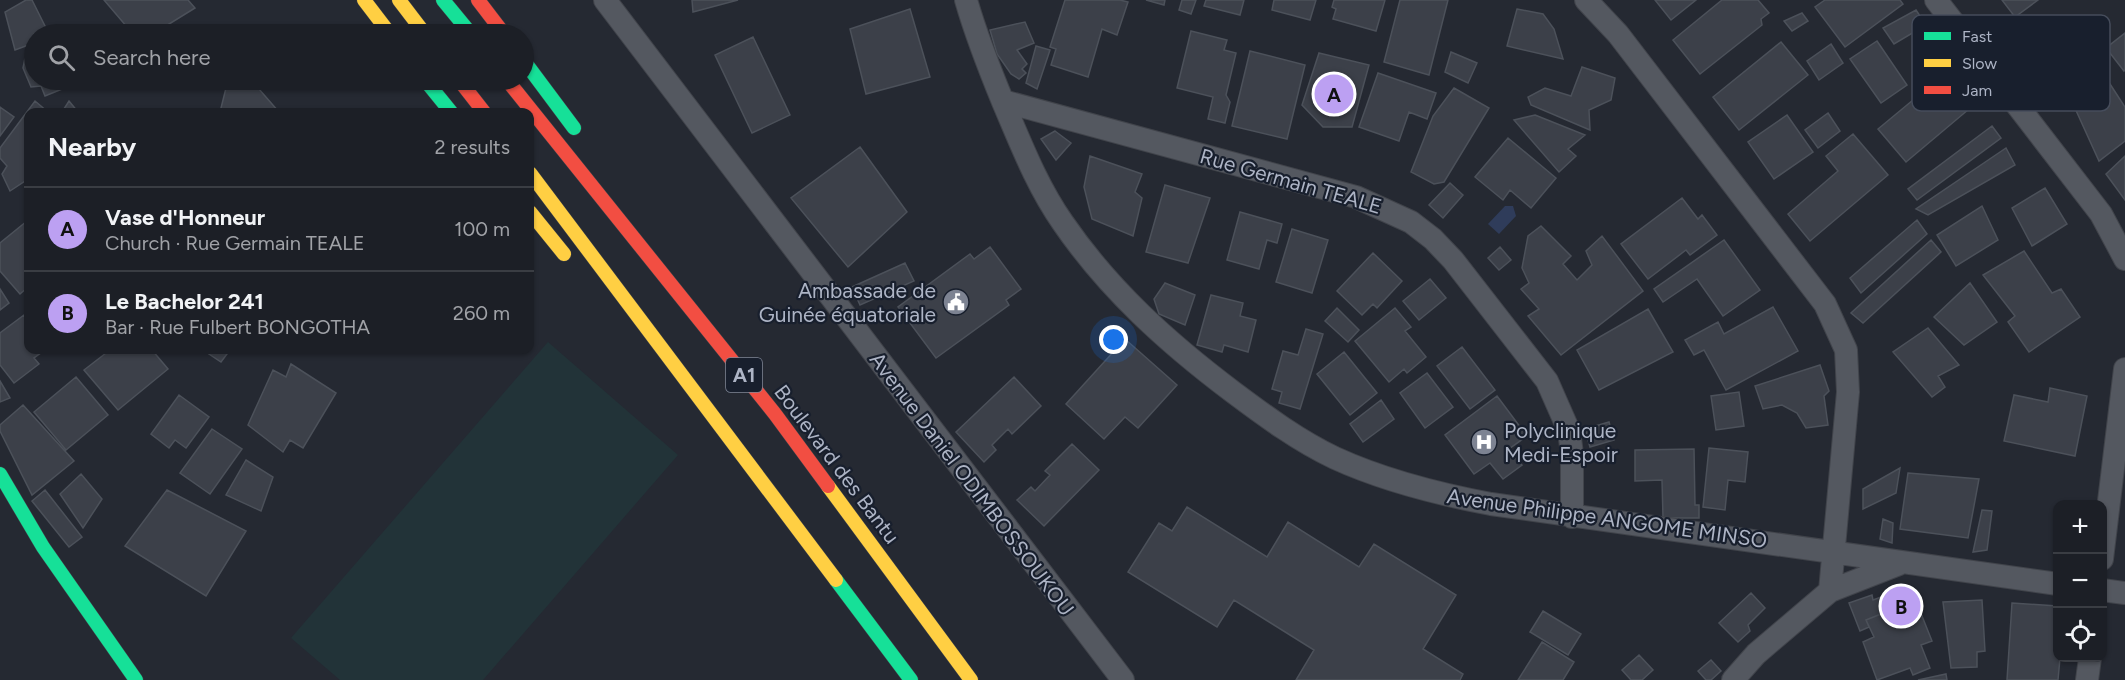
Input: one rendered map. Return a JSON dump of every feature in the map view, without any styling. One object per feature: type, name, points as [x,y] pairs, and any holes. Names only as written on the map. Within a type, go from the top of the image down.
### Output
[{"type":"main road","points":[[364,0],[382,24]]},
{"type":"main road","points":[[399,0],[417,24]]},
{"type":"main road","points":[[443,0],[463,24]]},
{"type":"main road","points":[[478,0],[496,24]]},
{"type":"main road","points":[[534,75],[582,140]]},
{"type":"main road","points":[[433,90],[448,108]]},
{"type":"main road","points":[[467,90],[481,108]]},
{"type":"main road","name":"Boulevard des Bantu","points":[[515,90],[529,108]]},
{"type":"main road","name":"Boulevard des Bantu","points":[[534,114],[775,414],[970,680]]},
{"type":"main road","name":"A1","points":[[534,178],[911,680]]},
{"type":"main road","points":[[534,217],[575,267]]},
{"type":"main road","points":[[725,329],[740,348],[775,414]]},
{"type":"main road","points":[[651,358],[682,395],[736,446]]},
{"type":"main road","points":[[0,474],[43,547],[136,680]]},
{"type":"street","name":"Avenue Daniel ODIMBOSSOUKOU","points":[[605,0],[624,11],[1123,680]]},
{"type":"street","name":"Avenue Philippe ANGOME MINSO","points":[[966,0],[984,58],[1042,189],[1088,257],[1153,327],[1254,408],[1305,441],[1370,472],[1430,491],[1572,518],[1832,550],[1903,563],[2053,583]]},
{"type":"street","points":[[1586,0],[1618,34],[1809,281],[1841,334],[1849,363],[1848,392],[1830,591]]},
{"type":"street","points":[[1936,0],[1948,15]]},
{"type":"street","name":"Rue Germain TEALE","points":[[1003,101],[1356,197],[1411,222],[1433,239],[1453,260],[1547,381],[1569,431],[1572,454],[1572,518]]},
{"type":"street","points":[[2022,111],[2094,205],[2125,256]]},
{"type":"street","points":[[2104,554],[2125,369]]},
{"type":"street","points":[[1733,680],[1756,654],[1830,591],[1881,569],[1903,563]]},
{"type":"street","points":[[2107,591],[2125,593]]},
{"type":"street","points":[[2087,680],[2089,662]]},
{"type":"shaded area","points":[[548,342],[678,455],[483,680],[340,680],[291,638]]},
{"type":"water","points":[[1505,206],[1513,206],[1516,216],[1499,234],[1488,224]]},
{"type":"building","points":[[26,0],[32,0],[44,24],[24,24],[24,47],[15,50],[5,12]]},
{"type":"building","points":[[104,0],[188,0],[195,8],[169,24],[124,24]]},
{"type":"building","points":[[692,0],[738,0],[693,12]]},
{"type":"building","points":[[1065,0],[1128,2],[1117,35],[1102,29],[1088,77],[1051,65],[1056,49],[1050,47]]},
{"type":"building","points":[[1146,0],[1165,0],[1164,5]]},
{"type":"building","points":[[1182,0],[1196,0],[1191,14],[1179,10]]},
{"type":"building","points":[[1206,0],[1244,0],[1240,15],[1204,6]]},
{"type":"building","points":[[1274,0],[1316,0],[1310,20],[1272,10]]},
{"type":"building","points":[[1334,0],[1385,0],[1376,31],[1333,19],[1336,9],[1332,7]]},
{"type":"building","points":[[1400,0],[1448,0],[1429,75],[1384,62]]},
{"type":"building","points":[[1655,0],[1696,0],[1671,20]]},
{"type":"building","points":[[1722,0],[1758,0],[1769,13],[1761,19],[1762,25],[1700,74],[1673,40]]},
{"type":"building","points":[[1825,0],[1900,0],[1903,4],[1845,47],[1815,7]]},
{"type":"building","points":[[2002,0],[2038,0],[2018,15],[2013,15]]},
{"type":"building","points":[[910,9],[930,77],[866,94],[850,29]]},
{"type":"building","points":[[1517,9],[1543,14],[1554,29],[1563,59],[1507,46]]},
{"type":"building","points":[[1916,10],[1919,15],[1912,15],[1912,33],[1894,44],[1883,28]]},
{"type":"building","points":[[1802,13],[1808,21],[1792,31],[1784,21]]},
{"type":"building","points":[[1025,22],[1034,43],[1017,50],[1027,64],[1022,69],[1026,73],[1019,79],[1011,74],[997,54],[990,30]]},
{"type":"building","points":[[1191,31],[1227,40],[1224,50],[1236,53],[1226,95],[1230,102],[1225,123],[1208,119],[1213,97],[1177,88]]},
{"type":"building","points":[[2125,33],[2124,71],[2110,53],[2110,45]]},
{"type":"building","points":[[753,37],[790,115],[752,133],[715,55]]},
{"type":"building","points":[[1877,41],[1907,85],[1881,103],[1850,59]]},
{"type":"building","points":[[1781,42],[1808,75],[1739,130],[1713,97]]},
{"type":"building","points":[[1831,44],[1843,63],[1819,80],[1807,61]]},
{"type":"building","points":[[1036,46],[1050,50],[1037,89],[1026,83]]},
{"type":"building","points":[[1250,51],[1305,65],[1287,139],[1232,126]]},
{"type":"building","points":[[1451,52],[1477,63],[1468,83],[1445,72]]},
{"type":"building","points":[[1319,53],[1369,65],[1352,127],[1323,127],[1302,105]]},
{"type":"building","points":[[1582,67],[1615,78],[1611,100],[1589,110],[1590,130],[1531,105],[1528,97],[1545,88],[1571,96]]},
{"type":"building","points":[[1378,73],[1436,93],[1427,119],[1409,112],[1399,141],[1359,127]]},
{"type":"building","points":[[2110,84],[2125,107],[2125,141],[2099,161],[2076,111],[2110,111]]},
{"type":"building","points":[[1454,88],[1489,108],[1444,182],[1434,184],[1411,172],[1433,116]]},
{"type":"building","points":[[43,90],[60,90],[45,96]]},
{"type":"building","points":[[226,90],[260,90],[276,108],[221,108]]},
{"type":"building","points":[[35,101],[43,108],[30,108]]},
{"type":"building","points":[[69,101],[75,108],[65,108]]},
{"type":"building","points":[[1912,101],[1912,111],[1967,111],[1906,162],[1878,129]]},
{"type":"building","points":[[0,107],[14,117],[0,136]]},
{"type":"building","points":[[1828,113],[1840,131],[1818,148],[1805,130]]},
{"type":"building","points":[[1535,115],[1585,135],[1568,149],[1576,156],[1559,172],[1514,120]]},
{"type":"building","points":[[1787,115],[1813,152],[1774,179],[1748,142]]},
{"type":"building","points":[[24,116],[24,182],[10,191],[2,174],[7,166],[0,158],[0,148]]},
{"type":"building","points":[[1992,126],[2001,138],[1917,200],[1908,189]]},
{"type":"building","points":[[1055,131],[1071,143],[1056,160],[1041,139]]},
{"type":"building","points":[[1853,134],[1888,175],[1810,241],[1788,214],[1838,171],[1826,156]]},
{"type":"building","points":[[1508,138],[1556,178],[1531,208],[1510,190],[1503,200],[1475,177]]},
{"type":"building","points":[[860,147],[907,212],[848,267],[791,198]]},
{"type":"building","points":[[2006,148],[2015,165],[1928,215],[1916,209]]},
{"type":"building","points":[[1090,156],[1142,174],[1135,192],[1142,198],[1133,236],[1092,219],[1084,187]]},
{"type":"building","points":[[2125,156],[2125,200],[2106,174]]},
{"type":"building","points":[[1450,183],[1463,195],[1443,218],[1429,205]]},
{"type":"building","points":[[1165,185],[1210,198],[1188,263],[1146,252]]},
{"type":"building","points":[[2045,188],[2067,224],[2032,246],[2012,208]]},
{"type":"building","points":[[1682,198],[1698,219],[1702,215],[1717,235],[1690,255],[1686,250],[1648,279],[1621,244]]},
{"type":"building","points":[[1982,206],[1998,240],[1956,266],[1937,235]]},
{"type":"building","points":[[1240,212],[1282,224],[1277,243],[1267,240],[1259,269],[1227,260]]},
{"type":"building","points":[[1917,220],[1927,234],[1861,293],[1850,278]]},
{"type":"building","points":[[24,223],[24,290],[20,294],[0,271],[0,243]]},
{"type":"building","points":[[1541,226],[1571,256],[1563,264],[1577,280],[1592,265],[1586,251],[1602,236],[1643,291],[1561,355],[1528,316],[1539,309],[1521,289],[1529,283],[1522,268],[1528,236]]},
{"type":"building","points":[[1292,229],[1328,240],[1312,293],[1276,282]]},
{"type":"building","points":[[1724,240],[1760,290],[1723,316],[1697,279],[1663,302],[1654,289]]},
{"type":"building","points":[[1931,240],[1941,252],[1863,323],[1851,313]]},
{"type":"building","name":"Ambassade de Guinée équatoriale","points":[[990,247],[1021,289],[1006,300],[1009,305],[936,358],[898,307],[970,254],[974,259]]},
{"type":"building","points":[[1500,247],[1511,260],[1499,270],[1488,258]]},
{"type":"building","points":[[2024,251],[2052,293],[2061,289],[2080,317],[2029,352],[2008,322],[2015,316],[1983,275]]},
{"type":"building","points":[[1373,253],[1402,281],[1377,308],[1373,304],[1362,315],[1337,291]]},
{"type":"building","points":[[905,263],[914,281],[860,305],[852,287]]},
{"type":"building","points":[[1430,279],[1446,298],[1419,320],[1403,301]]},
{"type":"building","points":[[1165,283],[1195,295],[1185,325],[1159,314],[1154,299]]},
{"type":"building","points":[[1970,283],[1997,322],[1964,345],[1934,317]]},
{"type":"building","points":[[0,289],[9,303],[0,310]]},
{"type":"building","points":[[1211,295],[1243,303],[1240,316],[1256,320],[1248,352],[1224,345],[1222,352],[1197,345]]},
{"type":"building","points":[[1773,307],[1798,351],[1726,390],[1704,350],[1694,355],[1685,340],[1718,322],[1724,334]]},
{"type":"building","points":[[1337,308],[1359,330],[1348,342],[1325,321]]},
{"type":"building","points":[[1395,308],[1411,327],[1405,331],[1426,357],[1407,373],[1404,369],[1389,382],[1355,341]]},
{"type":"building","points":[[1648,309],[1673,352],[1599,390],[1577,350]]},
{"type":"building","points":[[24,315],[24,354],[40,354],[34,358],[39,364],[14,383],[0,365],[0,333]]},
{"type":"building","points":[[1928,328],[1959,365],[1938,376],[1945,387],[1932,397],[1893,352]]},
{"type":"building","points":[[1306,329],[1323,334],[1300,409],[1279,403],[1282,392],[1272,389],[1283,351],[1298,355]]},
{"type":"building","points":[[1125,339],[1177,385],[1138,428],[1125,417],[1104,439],[1066,404]]},
{"type":"building","points":[[1462,347],[1495,390],[1470,409],[1437,366]]},
{"type":"building","points":[[1344,352],[1377,393],[1350,415],[1317,374]]},
{"type":"building","points":[[105,354],[155,354],[168,369],[118,410],[84,370]]},
{"type":"building","points":[[209,354],[227,354],[221,362]]},
{"type":"building","points":[[291,364],[336,393],[303,448],[290,440],[283,452],[248,425],[273,370],[286,377]]},
{"type":"building","points":[[1820,365],[1829,391],[1824,396],[1828,425],[1806,428],[1797,413],[1782,405],[1763,409],[1755,386]]},
{"type":"building","points":[[1427,373],[1453,407],[1425,428],[1400,393]]},
{"type":"building","points":[[76,377],[108,415],[66,450],[34,412]]},
{"type":"building","points":[[1014,377],[1041,406],[1012,434],[1008,429],[992,445],[996,450],[984,462],[956,432]]},
{"type":"building","points":[[0,381],[10,398],[0,402]]},
{"type":"building","points":[[2050,388],[2087,396],[2075,456],[2004,441],[2014,395],[2048,402]]},
{"type":"building","points":[[1739,392],[1744,426],[1716,430],[1711,396]]},
{"type":"building","points":[[179,395],[209,417],[186,448],[175,440],[169,448],[151,434]]},
{"type":"building","name":"Polyclinique Medi-Espoir","points":[[1497,396],[1527,436],[1509,449],[1522,465],[1503,479],[1490,463],[1474,474],[1445,435]]},
{"type":"building","points":[[1381,400],[1394,419],[1363,442],[1350,424]]},
{"type":"building","points":[[23,405],[74,461],[32,495],[0,431],[0,425]]},
{"type":"building","points":[[1609,422],[1614,440],[1590,447],[1585,429]]},
{"type":"building","points":[[212,429],[242,449],[210,494],[180,473]]},
{"type":"building","points":[[1072,444],[1099,470],[1044,526],[1017,500],[1031,487],[1035,491],[1050,475],[1045,471]]},
{"type":"building","points":[[1709,448],[1748,452],[1745,482],[1728,480],[1725,510],[1703,507]]},
{"type":"building","points":[[1694,449],[1695,505],[1699,505],[1699,518],[1663,518],[1662,480],[1635,481],[1635,450]]},
{"type":"building","points":[[246,460],[273,477],[261,511],[226,495]]},
{"type":"building","points":[[1900,468],[1896,493],[1863,509],[1863,489]]},
{"type":"building","points":[[1908,473],[1979,479],[1968,538],[1900,529]]},
{"type":"building","points":[[81,474],[102,499],[83,528],[60,494]]},
{"type":"building","points":[[45,490],[82,537],[69,547],[32,501]]},
{"type":"building","points":[[167,490],[246,531],[206,596],[125,546]]},
{"type":"building","points":[[1187,507],[1267,557],[1288,522],[1359,567],[1374,544],[1456,595],[1423,649],[1463,674],[1460,680],[1296,680],[1314,650],[1234,600],[1217,627],[1128,572],[1159,523],[1172,531]]},
{"type":"building","points":[[1982,510],[1992,511],[1987,550],[1973,552]]},
{"type":"building","points":[[1883,519],[1893,523],[1892,543],[1880,539]]},
{"type":"building","points":[[1913,591],[1920,611],[1890,622],[1886,612],[1866,620],[1869,627],[1860,631],[1849,603],[1872,595],[1873,600],[1895,592],[1896,597]]},
{"type":"building","points":[[1751,593],[1765,608],[1748,625],[1750,631],[1738,642],[1719,623]]},
{"type":"building","points":[[1982,600],[1985,651],[1977,652],[1977,667],[1951,668],[1943,602]]},
{"type":"building","points":[[2012,603],[2053,606],[2053,662],[2060,662],[2058,680],[2007,680]]},
{"type":"building","points":[[1543,611],[1581,634],[1568,655],[1530,632]]},
{"type":"building","points":[[1920,611],[1932,641],[1921,645],[1930,668],[1913,675],[1910,668],[1877,680],[1863,642],[1874,637],[1866,620],[1886,612],[1890,622]]},
{"type":"building","points":[[1542,642],[1574,662],[1563,680],[1518,680]]},
{"type":"building","points":[[1639,655],[1653,670],[1642,680],[1631,680],[1622,670]]},
{"type":"building","points":[[1711,660],[1721,671],[1711,680],[1706,680],[1698,671]]},
{"type":"building","points":[[1946,674],[1947,680],[1918,680]]},
{"type":"traffic: fast","points":[[443,0],[463,24]]},
{"type":"traffic: fast","points":[[534,74],[574,128]]},
{"type":"traffic: fast","points":[[433,90],[448,108]]},
{"type":"traffic: fast","points":[[0,474],[43,547],[136,680]]},
{"type":"traffic: fast","points":[[836,580],[911,680]]},
{"type":"traffic: slow","points":[[364,0],[382,24]]},
{"type":"traffic: slow","points":[[399,0],[417,24]]},
{"type":"traffic: slow","points":[[534,178],[836,580]]},
{"type":"traffic: slow","points":[[534,217],[564,254]]},
{"type":"traffic: slow","points":[[828,486],[971,680]]},
{"type":"traffic: jam","points":[[478,0],[496,24]]},
{"type":"traffic: jam","points":[[467,90],[481,108]]},
{"type":"traffic: jam","points":[[515,90],[529,108]]},
{"type":"traffic: jam","points":[[534,114],[775,414],[828,486]]},
{"type":"place","name":"Vase d'Honneur","points":[[1334,94]]},
{"type":"place","name":"Ambassade de Guinée équatoriale","points":[[956,302]]},
{"type":"place","name":"Polyclinique Medi-Espoir","points":[[1484,442]]},
{"type":"place","name":"Le Bachelor 241","points":[[1901,606]]}]
